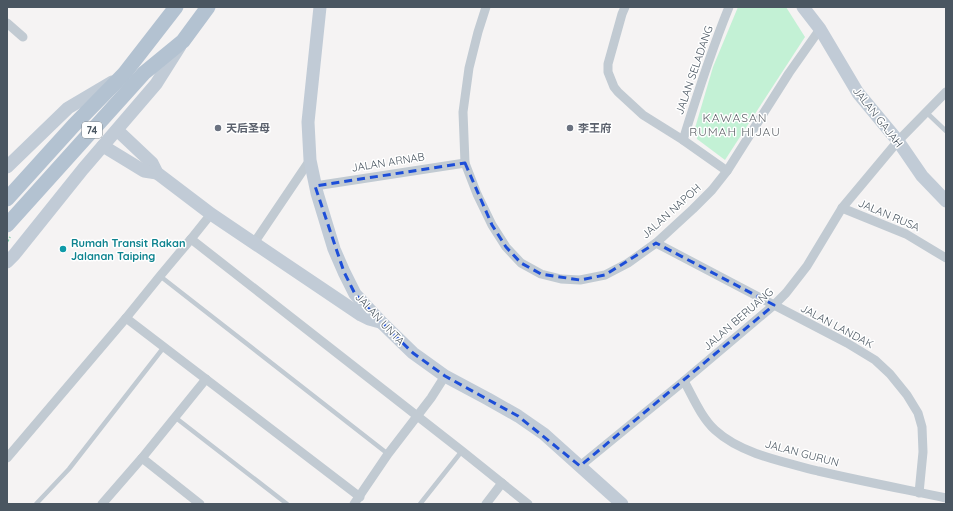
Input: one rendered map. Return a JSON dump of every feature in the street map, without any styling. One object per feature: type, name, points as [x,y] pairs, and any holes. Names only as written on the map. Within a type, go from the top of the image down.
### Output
[{"type":"main road","name":"74","points":[[7,199],[74,125],[124,74],[176,7]]},
{"type":"main road","name":"74","points":[[7,225],[144,73],[183,41],[208,7]]},
{"type":"street","name":"JALAN UNTA","points":[[320,7],[308,122],[310,160],[315,186],[334,249],[355,294],[413,353],[445,376],[518,416],[544,434],[618,502]]},
{"type":"street","name":"JALAN NAPOH","points":[[486,7],[469,68],[464,112],[465,163],[477,194],[492,225],[506,247],[521,263],[541,274],[561,279],[580,280],[605,275],[628,263],[656,243],[712,190],[727,171],[785,80],[820,29]]},
{"type":"street","points":[[625,7],[608,64],[608,72],[618,92],[643,115],[683,140],[727,171]]},
{"type":"street","name":"JALAN SELADANG","points":[[683,140],[704,70],[729,7]]},
{"type":"street","name":"JALAN GAJAH","points":[[803,7],[820,29],[858,93],[898,141],[922,176],[946,202]]},
{"type":"street","points":[[7,23],[24,37]]},
{"type":"street","points":[[7,262],[83,169],[156,84],[183,41]]},
{"type":"street","points":[[7,167],[68,108],[124,74]]},
{"type":"street","name":"JALAN BERUANG","points":[[580,466],[684,381],[774,305],[786,293],[807,266],[842,208],[898,141],[946,92]]},
{"type":"street","points":[[117,130],[152,164],[157,173],[211,214],[361,315],[381,322]]},
{"type":"street","points":[[103,146],[144,171],[157,173]]},
{"type":"street","points":[[254,243],[310,160]]},
{"type":"street","name":"JALAN ARNAB","points":[[315,186],[465,163]]},
{"type":"street","name":"JALAN RUSA","points":[[842,208],[906,234],[946,258]]},
{"type":"street","points":[[7,458],[126,318],[211,214]]},
{"type":"street","points":[[191,239],[528,504]]},
{"type":"street","name":"JALAN LANDAK","points":[[656,243],[847,343],[875,360],[890,374],[907,395],[918,413],[922,427],[923,452],[919,492]]},
{"type":"street","points":[[317,285],[355,294]]},
{"type":"street","points":[[126,318],[206,379],[357,500],[388,454],[445,376]]},
{"type":"street","points":[[102,504],[176,418],[206,379]]},
{"type":"street","name":"JALAN GURUN","points":[[684,381],[700,411],[714,429],[728,441],[746,450],[780,462],[946,498]]},
{"type":"street","points":[[142,458],[200,504]]},
{"type":"street","points":[[486,504],[502,483]]},
{"type":"lane","points":[[926,112],[946,131]]},
{"type":"lane","points":[[160,276],[388,454]]},
{"type":"lane","points":[[36,504],[68,469],[164,347]]},
{"type":"lane","points":[[176,418],[287,504]]},
{"type":"lane","points":[[420,504],[462,451]]},
{"type":"highlighted area","points":[[465,163],[492,225],[506,247],[521,263],[541,274],[580,280],[605,275],[656,243],[774,305],[580,466],[518,416],[445,376],[413,353],[381,322],[355,294],[344,272],[315,186]]},
{"type":"green space","points":[[738,7],[786,7],[805,37],[725,160],[697,139],[695,128],[713,67]]},
{"type":"place","name":"天后圣母","points":[[218,128]]},
{"type":"place","name":"李王府","points":[[570,128]]},
{"type":"place","name":"Rumah Transit Rakan Jalanan Taiping","points":[[63,249]]},
{"type":"district","name":"KAWASAN RUMAH HIJAU","points":[[735,125]]}]
